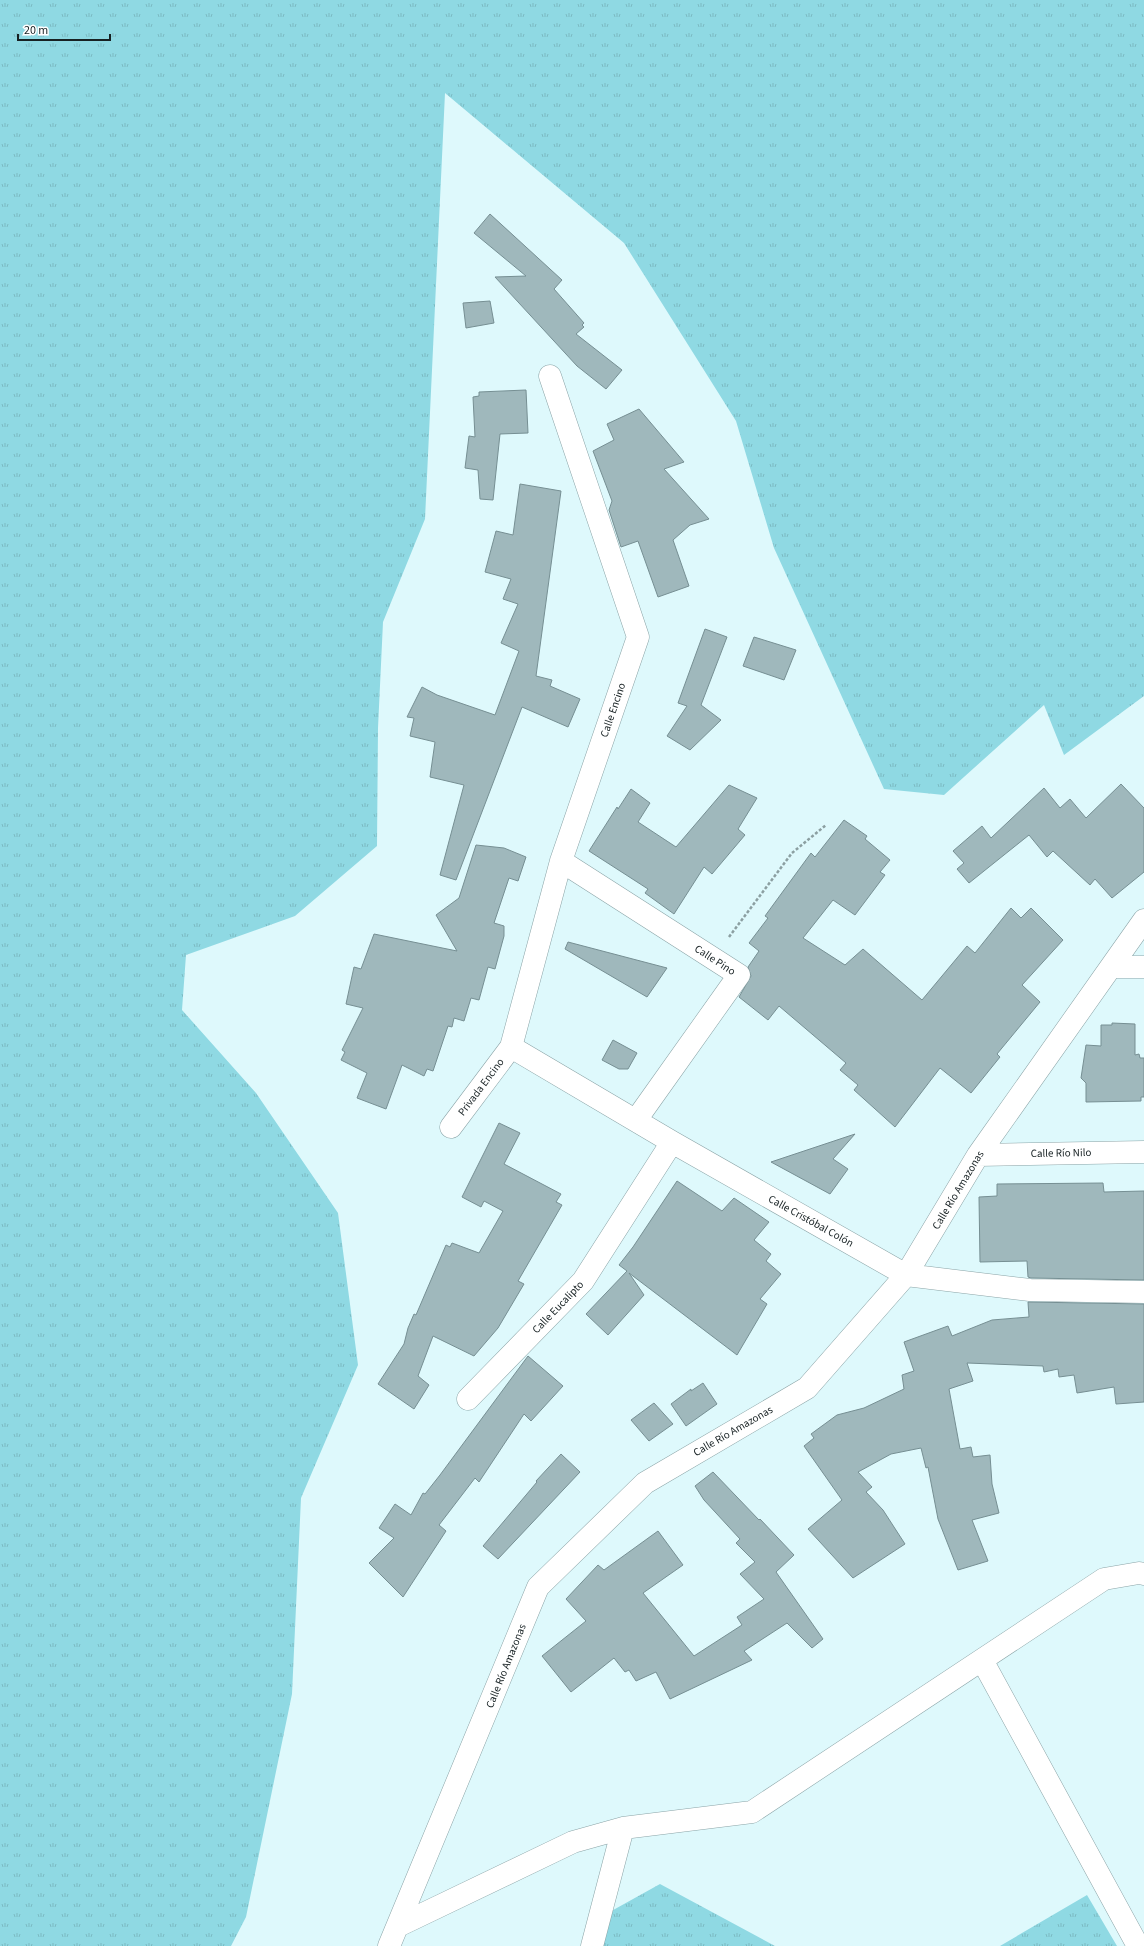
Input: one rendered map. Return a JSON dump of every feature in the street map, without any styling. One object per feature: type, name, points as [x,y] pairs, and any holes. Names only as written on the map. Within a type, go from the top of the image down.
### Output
[{"type":"street","name":"Calle Encino","points":[[511,1047],[561,861],[638,637],[550,376]]},
{"type":"street","name":"Calle Pino","points":[[561,861],[739,976],[636,1120]]},
{"type":"street","name":"Calle Río Amazonas","points":[[389,1946],[538,1587],[645,1483],[807,1388],[906,1275],[978,1155],[1144,920]]},
{"type":"street","points":[[1111,967],[1144,967]]},
{"type":"street","name":"Calle Cristóbal Colón","points":[[511,1047],[672,1142],[906,1275],[1030,1290],[1144,1292]]},
{"type":"street","name":"Privada Encino","points":[[451,1127],[511,1047]]},
{"type":"street","name":"Calle Eucalipto","points":[[468,1399],[583,1281],[672,1142]]},
{"type":"street","name":"Calle Río Nilo","points":[[978,1155],[1144,1152]]},
{"type":"street","points":[[398,1926],[573,1842],[623,1828],[752,1812],[1104,1580],[1139,1573],[1144,1574]]},
{"type":"street","points":[[982,1660],[1138,1946]]},
{"type":"street","points":[[592,1946],[623,1828]]},
{"type":"path","points":[[713,959],[792,853],[826,825]]},
{"type":"green space","points":[[0,0],[1144,0],[1144,696],[1064,755],[1044,705],[944,795],[884,789],[774,548],[736,421],[624,243],[445,93],[425,519],[383,622],[378,728],[377,846],[295,916],[186,955],[182,1010],[256,1093],[338,1213],[358,1365],[301,1498],[292,1694],[246,1917],[231,1946],[0,1946]]},
{"type":"green space","points":[[660,1884],[775,1946],[588,1946],[597,1919]]},
{"type":"green space","points":[[1087,1895],[1117,1946],[1000,1946]]},
{"type":"building","points":[[490,214],[562,280],[554,289],[584,323],[582,325],[584,327],[576,334],[622,370],[606,389],[577,366],[495,277],[526,276],[474,233]]},
{"type":"building","points":[[490,301],[494,323],[466,328],[463,303]]},
{"type":"building","points":[[526,390],[528,433],[500,434],[493,500],[480,499],[478,470],[465,468],[469,436],[475,437],[473,397],[479,396],[479,392]]},
{"type":"building","points":[[639,409],[684,462],[664,469],[709,519],[690,525],[673,540],[689,586],[658,597],[638,541],[621,547],[609,510],[612,501],[593,451],[614,440],[607,424]]},
{"type":"building","points":[[520,484],[561,491],[536,676],[552,680],[550,686],[580,699],[568,727],[522,707],[456,880],[440,875],[464,785],[430,777],[435,742],[410,736],[414,718],[407,717],[422,687],[437,695],[495,715],[519,651],[501,643],[518,604],[503,599],[511,579],[485,572],[496,531],[513,535]]},
{"type":"building","points":[[705,629],[727,637],[701,705],[721,720],[690,750],[667,736],[687,706],[678,703]]},
{"type":"building","points":[[754,637],[796,650],[784,680],[743,666]]},
{"type":"building","points":[[1121,784],[1144,808],[1144,872],[1112,898],[1095,879],[1090,885],[1053,851],[1047,857],[1029,835],[969,883],[957,869],[964,863],[953,851],[982,826],[991,838],[1044,788],[1060,808],[1070,799],[1086,818]]},
{"type":"building","points":[[729,785],[757,798],[738,829],[745,835],[712,874],[704,867],[674,914],[645,893],[648,889],[589,851],[617,807],[618,809],[631,789],[650,803],[638,822],[676,847]]},
{"type":"building","points":[[844,820],[867,836],[865,839],[890,860],[880,872],[885,875],[855,915],[833,900],[803,938],[845,965],[863,949],[922,1000],[967,946],[975,953],[1011,908],[1021,918],[1031,908],[1063,940],[1022,985],[1040,1002],[997,1054],[1000,1057],[971,1093],[940,1068],[895,1127],[854,1090],[858,1085],[840,1070],[846,1063],[779,1006],[768,1020],[739,997],[751,976],[748,967],[759,951],[749,943],[768,918],[765,916],[811,853],[815,857]]},
{"type":"building","points":[[476,845],[504,848],[526,857],[518,881],[509,878],[494,923],[504,926],[504,936],[495,969],[488,967],[479,1000],[471,998],[464,1021],[454,1018],[452,1027],[448,1026],[433,1071],[427,1069],[424,1076],[402,1065],[386,1109],[357,1098],[367,1073],[341,1060],[345,1052],[342,1050],[363,1008],[346,1004],[354,967],[361,969],[374,934],[457,951],[436,915],[459,898]]},
{"type":"building","points":[[568,942],[667,968],[647,997],[565,949]]},
{"type":"building","points":[[1112,1023],[1135,1024],[1135,1055],[1139,1054],[1140,1058],[1144,1058],[1144,1097],[1141,1097],[1141,1101],[1086,1102],[1086,1083],[1081,1078],[1086,1045],[1101,1046],[1101,1025],[1112,1025]]},
{"type":"building","points":[[613,1040],[637,1053],[628,1069],[619,1069],[602,1060]]},
{"type":"building","points":[[499,1123],[520,1133],[504,1164],[561,1194],[556,1202],[562,1205],[518,1281],[524,1284],[498,1328],[474,1356],[433,1336],[418,1376],[429,1385],[414,1409],[378,1384],[404,1344],[408,1328],[414,1314],[416,1315],[446,1245],[450,1247],[452,1243],[479,1253],[503,1211],[484,1201],[481,1207],[462,1197]]},
{"type":"building","points":[[855,1134],[833,1159],[848,1169],[830,1194],[771,1162]]},
{"type":"building","points":[[677,1181],[722,1211],[734,1198],[769,1222],[754,1240],[771,1254],[766,1261],[781,1274],[760,1299],[767,1304],[737,1355],[629,1273],[644,1295],[608,1335],[586,1314],[627,1271],[619,1265],[633,1247]]},
{"type":"building","points":[[1103,1183],[1104,1192],[1144,1191],[1144,1280],[1031,1278],[1028,1277],[1027,1261],[980,1262],[979,1197],[997,1196],[997,1184]]},
{"type":"building","points":[[1028,1302],[1144,1304],[1144,1402],[1116,1404],[1114,1387],[1077,1393],[1074,1375],[1059,1377],[1058,1369],[1044,1372],[1043,1366],[967,1363],[973,1381],[949,1389],[960,1449],[971,1447],[973,1457],[990,1455],[992,1484],[999,1513],[972,1520],[988,1561],[958,1570],[938,1519],[928,1467],[926,1468],[921,1448],[891,1454],[858,1472],[872,1487],[866,1492],[883,1510],[905,1544],[853,1578],[808,1529],[842,1500],[804,1446],[814,1438],[811,1434],[837,1415],[864,1408],[904,1389],[902,1375],[914,1371],[904,1342],[948,1326],[952,1336],[992,1320],[1029,1317]]},
{"type":"building","points":[[528,1356],[563,1386],[531,1421],[524,1414],[479,1482],[475,1478],[439,1525],[446,1531],[403,1597],[369,1563],[394,1538],[379,1528],[395,1504],[411,1515],[423,1493],[425,1494],[440,1475]]},
{"type":"building","points":[[703,1383],[717,1404],[686,1426],[671,1404],[691,1389],[691,1391]]},
{"type":"building","points":[[654,1403],[673,1424],[649,1441],[631,1420]]},
{"type":"building","points":[[561,1454],[580,1472],[498,1559],[483,1546],[537,1482],[536,1481]]},
{"type":"building","points":[[713,1472],[794,1555],[776,1572],[823,1639],[812,1648],[787,1623],[744,1651],[752,1660],[670,1699],[656,1672],[636,1681],[629,1670],[625,1672],[614,1658],[571,1692],[542,1656],[586,1621],[566,1599],[598,1565],[604,1570],[658,1531],[683,1565],[643,1593],[694,1656],[742,1625],[737,1617],[764,1599],[740,1574],[755,1562],[736,1543],[740,1539],[704,1500],[695,1486]]}]
